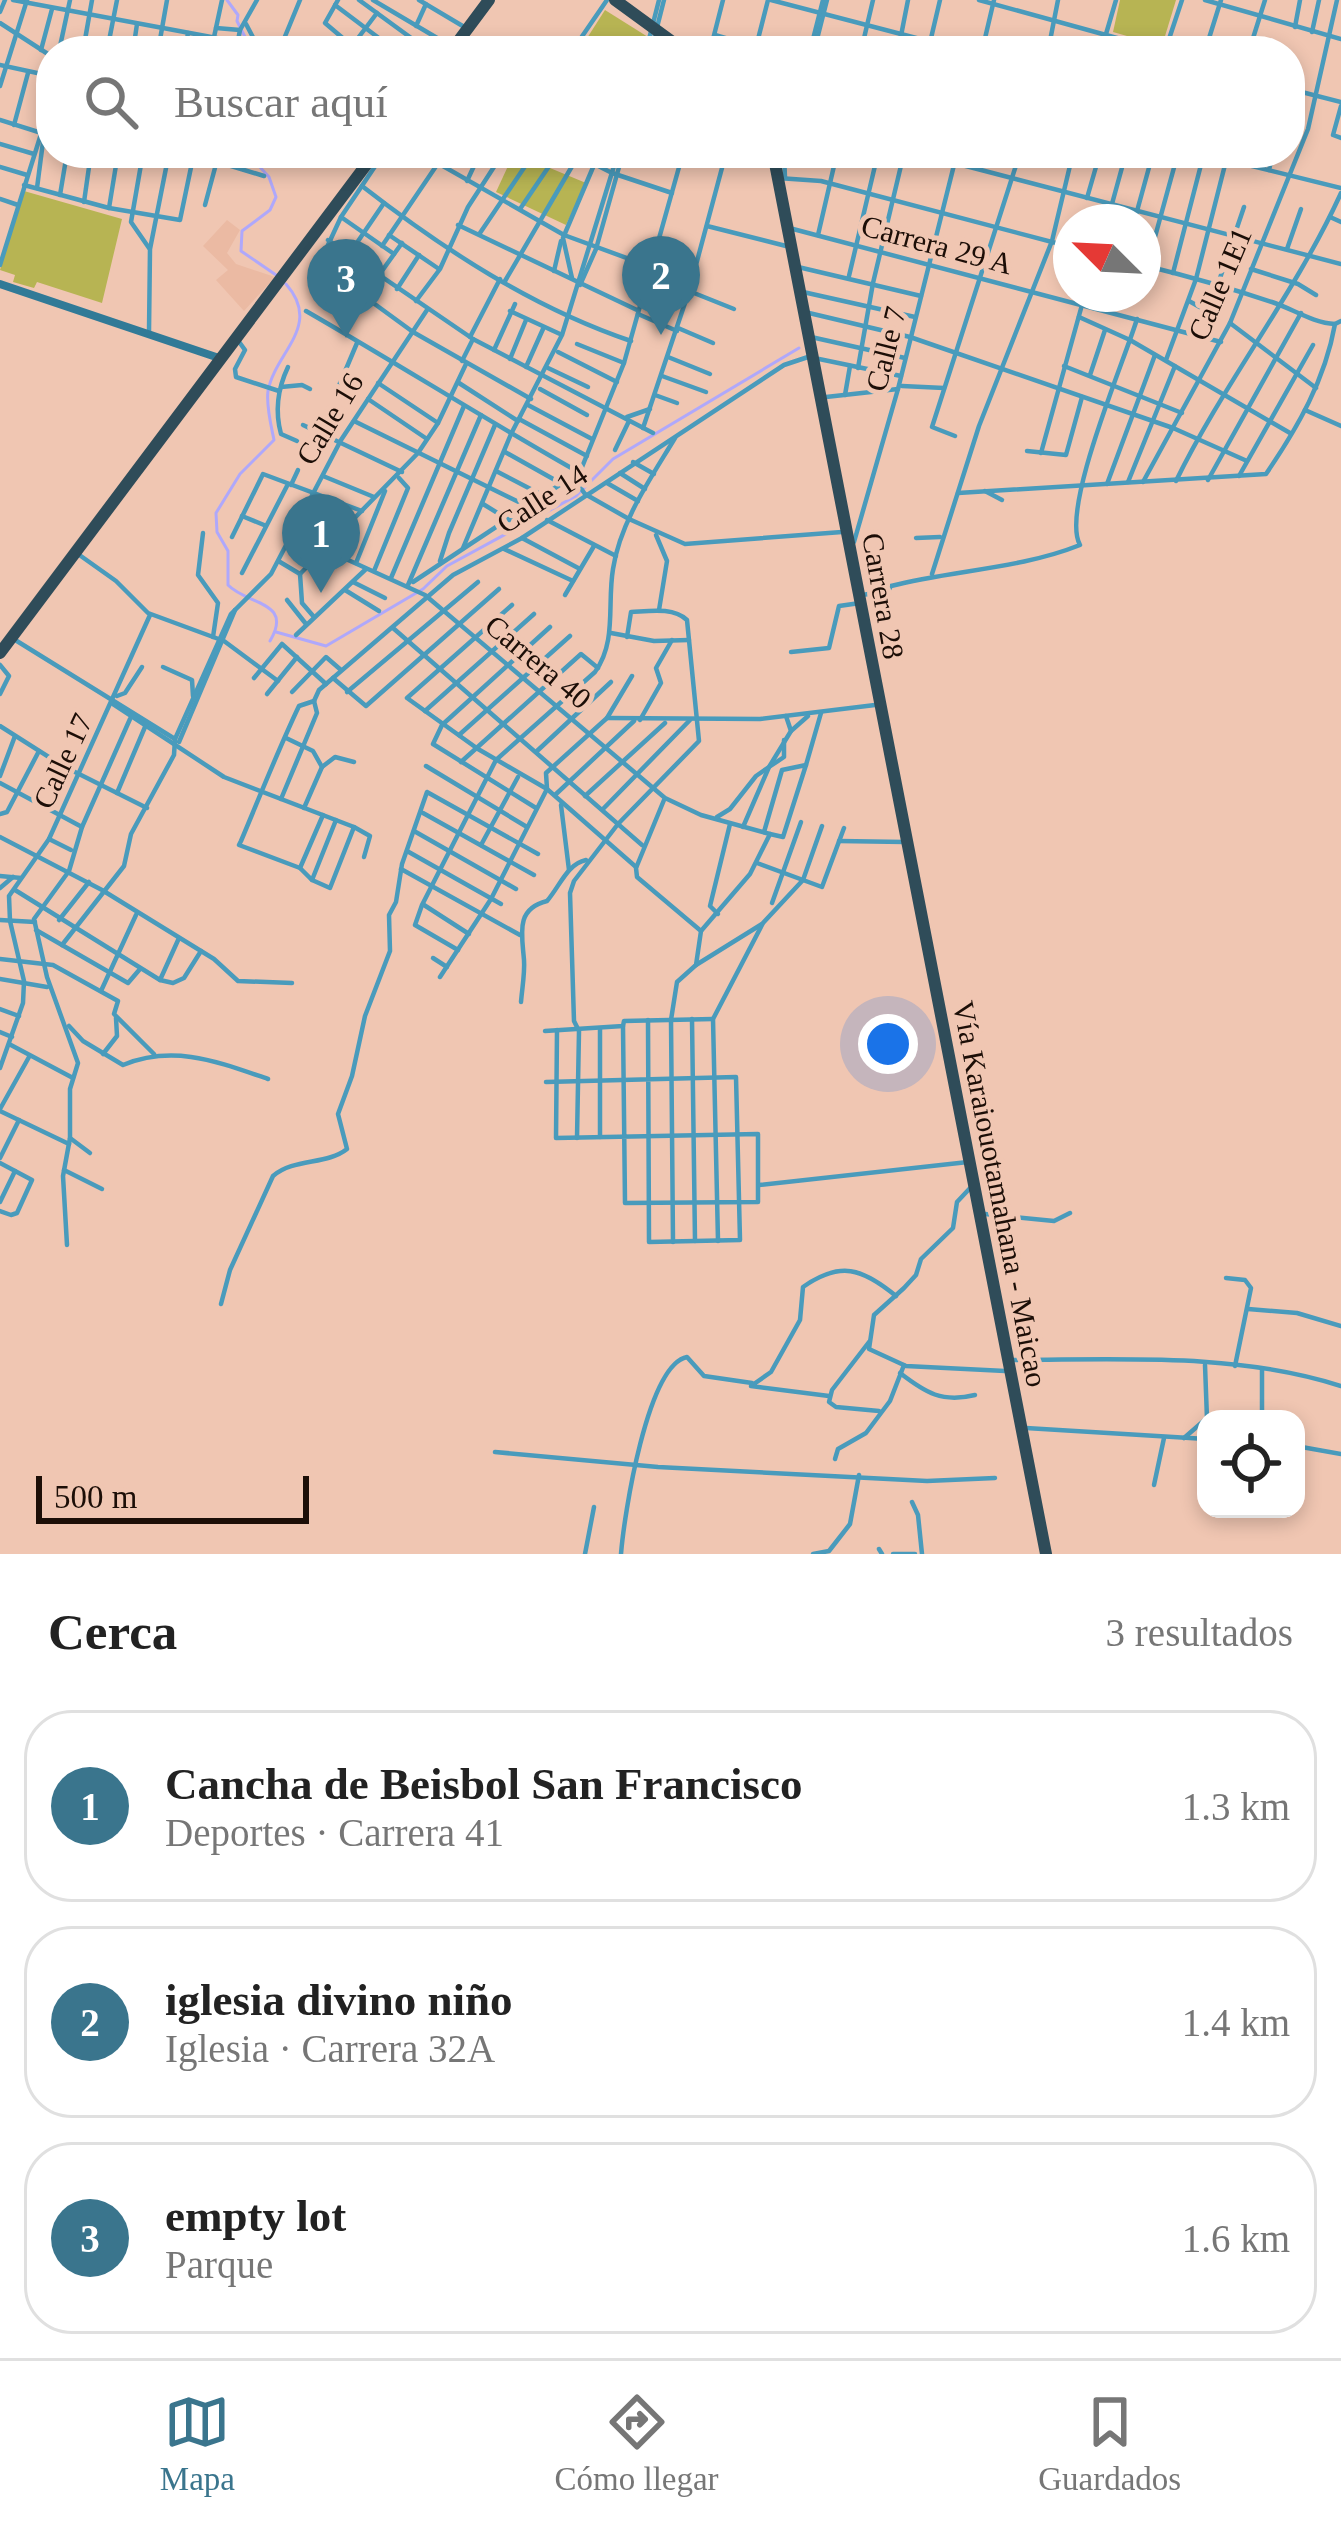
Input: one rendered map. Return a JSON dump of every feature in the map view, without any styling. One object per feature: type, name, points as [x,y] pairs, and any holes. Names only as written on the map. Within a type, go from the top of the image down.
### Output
[{"type":"highway","points":[[464,36],[489,0]]},
{"type":"highway","points":[[609,0],[662,36]]},
{"type":"highway","points":[[654,31],[659,36]]},
{"type":"highway","points":[[0,653],[312,237],[336,214],[366,168]]},
{"type":"highway","name":"Carrera 28","points":[[775,168],[786,246],[801,292],[802,312]]},
{"type":"highway","name":"Carrera 28","points":[[785,227],[906,842]]},
{"type":"highway","name":"Vía Karaiouotamahana - Maicao","points":[[906,842],[1046,1554]]},
{"type":"street","points":[[0,12],[9,0],[26,1],[203,36]]},
{"type":"street","points":[[62,36],[70,0]]},
{"type":"street","points":[[85,36],[92,0]]},
{"type":"street","points":[[110,36],[117,0]]},
{"type":"street","points":[[161,36],[167,0]]},
{"type":"street","points":[[240,36],[257,0]]},
{"type":"street","points":[[284,36],[300,0]]},
{"type":"street","points":[[359,0],[410,36]]},
{"type":"street","points":[[373,0],[437,36]]},
{"type":"street","points":[[583,36],[609,0]]},
{"type":"street","points":[[653,36],[661,0]]},
{"type":"street","points":[[718,36],[723,0]]},
{"type":"street","points":[[759,36],[770,0],[911,36]]},
{"type":"street","points":[[816,36],[825,0]]},
{"type":"street","points":[[864,36],[872,0]]},
{"type":"street","points":[[901,34],[908,0]]},
{"type":"street","points":[[931,36],[940,0]]},
{"type":"street","points":[[979,0],[1117,36]]},
{"type":"street","points":[[1051,36],[1058,0]]},
{"type":"street","points":[[1106,36],[1115,0]]},
{"type":"street","points":[[1170,36],[1181,0]]},
{"type":"street","points":[[1205,0],[1341,39]]},
{"type":"street","points":[[1253,36],[1265,0]]},
{"type":"street","points":[[1295,27],[1300,0]]},
{"type":"street","points":[[1312,32],[1318,0]]},
{"type":"street","points":[[0,86],[26,1]]},
{"type":"street","points":[[213,36],[221,1]]},
{"type":"street","points":[[338,36],[327,27],[325,18],[336,2],[376,36]]},
{"type":"street","points":[[416,26],[423,2]]},
{"type":"street","points":[[423,2],[453,36]]},
{"type":"street","points":[[985,36],[993,2]]},
{"type":"street","points":[[1210,36],[1220,2]]},
{"type":"street","name":"Calle 1E1","points":[[1305,131],[1318,95],[1338,4]]},
{"type":"street","points":[[45,36],[52,8]]},
{"type":"street","points":[[362,36],[378,12]]},
{"type":"street","points":[[0,23],[36,47]]},
{"type":"street","points":[[135,36],[137,24]]},
{"type":"street","points":[[215,28],[243,27]]},
{"type":"street","points":[[243,27],[249,36]]},
{"type":"street","points":[[422,36],[425,32]]},
{"type":"street","points":[[3,66],[36,74]]},
{"type":"street","points":[[14,125],[28,73]]},
{"type":"street","points":[[1305,92],[1341,104],[1334,136],[1341,138]]},
{"type":"street","points":[[0,120],[36,132]]},
{"type":"street","points":[[0,144],[34,154]]},
{"type":"street","points":[[0,265],[36,151]]},
{"type":"street","points":[[0,167],[27,175]]},
{"type":"street","points":[[37,189],[40,168]]},
{"type":"street","points":[[60,195],[64,168]]},
{"type":"street","points":[[84,202],[89,168]]},
{"type":"street","points":[[109,208],[116,168]]},
{"type":"street","points":[[140,168],[133,229],[150,249]]},
{"type":"street","points":[[149,336],[150,249],[166,168]]},
{"type":"street","points":[[24,185],[109,208],[179,220],[191,168]]},
{"type":"street","points":[[205,205],[216,168]]},
{"type":"street","points":[[238,168],[264,176]]},
{"type":"street","points":[[370,168],[357,183],[448,246],[568,319],[631,341]]},
{"type":"street","points":[[382,246],[435,168]]},
{"type":"street","points":[[442,168],[564,236],[692,283]]},
{"type":"street","points":[[466,181],[472,168]]},
{"type":"street","points":[[416,301],[440,269],[458,225],[493,168]]},
{"type":"street","points":[[478,235],[521,168]]},
{"type":"street","points":[[520,209],[548,168]]},
{"type":"street","points":[[315,618],[302,603],[300,574],[385,491],[428,439],[459,383],[472,338],[568,168]]},
{"type":"street","points":[[554,271],[590,168]]},
{"type":"street","points":[[601,168],[672,194]]},
{"type":"street","points":[[463,548],[512,434],[562,335],[577,283],[594,248],[616,168]]},
{"type":"street","name":"Calle 14","points":[[581,489],[580,473],[624,363],[679,168]]},
{"type":"street","points":[[643,428],[692,283],[722,168]]},
{"type":"street","points":[[781,168],[779,178],[821,181],[1052,242]]},
{"type":"street","points":[[818,235],[834,168]]},
{"type":"street","points":[[849,278],[875,168]]},
{"type":"street","points":[[845,395],[862,348],[901,168]]},
{"type":"street","name":"Calle 7","points":[[851,553],[953,168]]},
{"type":"street","points":[[971,168],[1112,204],[1122,168]]},
{"type":"street","points":[[955,436],[932,428],[1015,168]]},
{"type":"street","points":[[931,577],[1001,368],[1052,242],[1069,168]]},
{"type":"street","points":[[1088,198],[1096,168]]},
{"type":"street","points":[[1139,204],[1149,168]]},
{"type":"street","points":[[1174,168],[1161,217],[1341,264]]},
{"type":"street","points":[[1173,273],[1199,168]]},
{"type":"street","points":[[1165,360],[1196,279],[1224,168]]},
{"type":"street","points":[[1176,481],[1222,394],[1310,256],[1341,190],[1263,168]]},
{"type":"street","name":"Calle 1E1","points":[[1144,482],[1230,323],[1290,168]]},
{"type":"street","points":[[0,200],[18,205]]},
{"type":"street","points":[[349,255],[384,203]]},
{"type":"street","points":[[1218,284],[1244,207]]},
{"type":"street","points":[[1287,249],[1301,209]]},
{"type":"street","points":[[394,254],[336,214],[320,260],[332,275],[413,332],[594,440]]},
{"type":"street","points":[[1330,217],[1341,222]]},
{"type":"street","points":[[0,222],[12,226]]},
{"type":"street","points":[[458,225],[713,343]]},
{"type":"street","points":[[707,226],[786,246]]},
{"type":"street","name":"Carrera 29 A","points":[[785,227],[1053,298]]},
{"type":"street","points":[[389,235],[440,269]]},
{"type":"street","points":[[564,236],[577,283]]},
{"type":"street","points":[[312,237],[349,255],[472,338],[653,433]]},
{"type":"street","points":[[364,296],[402,243]]},
{"type":"street","points":[[397,289],[419,255]]},
{"type":"street","points":[[793,266],[921,296]]},
{"type":"street","points":[[1251,269],[1316,295]]},
{"type":"street","points":[[958,493],[1266,474],[1311,400],[1328,364],[1338,323],[1323,324],[1280,304],[1161,270]]},
{"type":"street","points":[[0,286],[219,361]]},
{"type":"street","points":[[689,291],[734,308]]},
{"type":"street","points":[[801,292],[915,316]]},
{"type":"street","points":[[1189,301],[1212,314]]},
{"type":"street","points":[[494,350],[514,304]]},
{"type":"street","name":"Calle 16","points":[[102,890],[124,866],[131,834],[235,610],[271,574],[341,440],[427,310]]},
{"type":"street","points":[[306,311],[580,473]]},
{"type":"street","points":[[510,311],[562,335]]},
{"type":"street","points":[[802,312],[910,337],[1152,420],[1246,460]]},
{"type":"street","points":[[1041,453],[1080,312]]},
{"type":"street","name":"Carrera 29 A","points":[[1107,312],[1220,342]]},
{"type":"street","points":[[1208,479],[1300,313]]},
{"type":"street","points":[[1079,317],[1130,340],[1292,434]]},
{"type":"street","points":[[509,359],[527,319]]},
{"type":"street","points":[[791,652],[829,648],[839,606],[891,586],[1080,545],[1075,532],[1083,485],[1137,319]]},
{"type":"street","points":[[1230,323],[1316,388]]},
{"type":"street","points":[[526,368],[544,327]]},
{"type":"street","points":[[1090,375],[1106,328]]},
{"type":"street","points":[[807,336],[905,358]]},
{"type":"street","points":[[236,338],[245,350],[236,377],[280,389],[310,388]]},
{"type":"street","points":[[338,388],[358,340]]},
{"type":"street","points":[[577,344],[624,363]]},
{"type":"street","points":[[1238,477],[1312,345]]},
{"type":"street","points":[[555,351],[617,382]]},
{"type":"street","points":[[1107,484],[1155,355]]},
{"type":"street","points":[[668,357],[710,374]]},
{"type":"street","points":[[811,358],[901,376]]},
{"type":"street","name":"Calle 14","points":[[561,484],[581,489],[606,482],[784,364],[811,358]]},
{"type":"street","points":[[1064,366],[1181,413]]},
{"type":"street","points":[[1128,482],[1175,366]]},
{"type":"street","points":[[288,368],[277,417],[281,434],[297,441]]},
{"type":"street","points":[[548,368],[588,387]]},
{"type":"street","points":[[662,376],[706,392]]},
{"type":"street","points":[[379,383],[438,423]]},
{"type":"street","points":[[459,383],[587,456]]},
{"type":"street","points":[[819,398],[898,387],[944,388]]},
{"type":"street","points":[[538,388],[587,415]]},
{"type":"street","points":[[655,395],[677,404]]},
{"type":"street","points":[[1027,451],[1065,455],[1082,397]]},
{"type":"street","points":[[368,399],[428,439]]},
{"type":"street","points":[[1311,400],[1315,415]]},
{"type":"street","points":[[391,578],[464,406]]},
{"type":"street","points":[[625,419],[650,409]]},
{"type":"street","points":[[1305,410],[1341,426]]},
{"type":"street","points":[[412,587],[481,415]]},
{"type":"street","points":[[615,450],[625,419]]},
{"type":"street","points":[[354,421],[529,507]]},
{"type":"street","points":[[296,635],[371,569],[408,488],[400,474],[304,425]]},
{"type":"street","points":[[440,562],[495,425]]},
{"type":"street","points":[[315,448],[322,433]]},
{"type":"street","points":[[458,950],[415,925],[422,904],[496,760],[597,670],[610,633],[616,556],[629,519],[677,434]]},
{"type":"street","points":[[412,587],[440,562],[561,484],[505,452]]},
{"type":"street","points":[[633,462],[654,473]]},
{"type":"street","points":[[242,573],[298,470]]},
{"type":"street","points":[[496,471],[547,497]]},
{"type":"street","points":[[619,472],[645,489]]},
{"type":"street","points":[[232,536],[263,474],[362,511]]},
{"type":"street","points":[[323,476],[376,498]]},
{"type":"street","points":[[606,482],[638,502]]},
{"type":"street","points":[[581,489],[629,519],[686,544],[847,532]]},
{"type":"street","name":"Calle 14","points":[[300,868],[240,848],[301,704],[314,700],[341,670],[453,575],[522,538],[581,489]]},
{"type":"street","points":[[356,563],[385,491]]},
{"type":"street","points":[[985,491],[1002,500]]},
{"type":"street","points":[[482,503],[509,520]]},
{"type":"street","points":[[305,512],[339,536]]},
{"type":"street","points":[[242,516],[265,526]]},
{"type":"street","points":[[547,520],[616,556]]},
{"type":"street","name":"Carrera 40","points":[[296,528],[324,549],[426,596],[665,798],[701,815],[767,833]]},
{"type":"street","points":[[654,532],[667,561],[659,610]]},
{"type":"street","points":[[203,533],[198,575],[218,603],[219,639]]},
{"type":"street","points":[[916,538],[943,537]]},
{"type":"street","points":[[522,538],[580,569]]},
{"type":"street","points":[[289,541],[311,562]]},
{"type":"street","points":[[565,595],[593,546]]},
{"type":"street","points":[[504,549],[573,580]]},
{"type":"street","points":[[75,552],[116,581],[150,615],[219,639],[278,681]]},
{"type":"street","points":[[278,560],[300,574]]},
{"type":"street","points":[[935,567],[944,574]]},
{"type":"street","points":[[353,582],[385,598]]},
{"type":"street","points":[[347,692],[478,582]]},
{"type":"street","points":[[254,678],[282,644],[312,671],[366,706],[499,589]]},
{"type":"street","points":[[345,590],[379,611]]},
{"type":"street","points":[[287,600],[307,625]]},
{"type":"street","points":[[512,604],[407,698],[478,749],[547,789],[636,868]]},
{"type":"street","points":[[577,1138],[578,1031],[570,893],[586,860],[699,741],[684,616],[659,610],[630,613],[627,637]]},
{"type":"street","points":[[424,711],[535,614]]},
{"type":"street","name":"Calle 17","points":[[9,899],[17,878],[40,856],[49,839],[150,615]]},
{"type":"street","points":[[537,808],[433,744],[442,724],[550,627]]},
{"type":"street","points":[[393,628],[644,846]]},
{"type":"street","points":[[610,633],[689,640]]},
{"type":"street","points":[[459,735],[570,636]]},
{"type":"street","points":[[11,638],[224,777],[370,836],[364,857]]},
{"type":"street","points":[[555,795],[637,720],[661,683],[656,668],[672,640]]},
{"type":"street","points":[[461,762],[581,654],[597,670]]},
{"type":"street","points":[[267,694],[297,657]]},
{"type":"street","points":[[292,692],[326,657],[341,670]]},
{"type":"street","points":[[0,665],[9,676],[0,694]]},
{"type":"street","points":[[117,696],[125,693],[142,667]]},
{"type":"street","points":[[163,667],[191,680],[196,699]]},
{"type":"street","points":[[440,977],[501,881],[547,789],[544,775],[607,718],[632,676]]},
{"type":"street","points":[[537,752],[611,682]]},
{"type":"street","points":[[281,799],[317,713],[314,700]]},
{"type":"street","points":[[113,704],[176,742]]},
{"type":"street","points":[[743,827],[791,731],[821,711],[879,705]]},
{"type":"street","points":[[767,833],[782,837],[821,711]]},
{"type":"street","points":[[786,716],[791,731]]},
{"type":"street","points":[[607,718],[808,716]]},
{"type":"street","points":[[67,1245],[64,1170],[70,1089],[78,1063],[50,988],[35,924],[69,872],[82,826],[131,717]]},
{"type":"street","points":[[585,796],[668,720]]},
{"type":"street","points":[[603,809],[693,720]]},
{"type":"street","points":[[0,726],[147,808]]},
{"type":"street","points":[[117,794],[145,727]]},
{"type":"street","points":[[15,736],[0,779],[82,826]]},
{"type":"street","points":[[284,737],[316,754],[322,767]]},
{"type":"street","points":[[0,814],[7,812],[39,751]]},
{"type":"street","points":[[304,808],[322,767],[335,757],[354,762]]},
{"type":"street","points":[[111,758],[128,765]]},
{"type":"street","points":[[695,965],[701,931],[719,914],[755,862],[782,770],[806,765]]},
{"type":"street","points":[[426,766],[526,827]]},
{"type":"street","points":[[717,817],[769,767]]},
{"type":"street","points":[[481,845],[520,774]]},
{"type":"street","points":[[605,778],[615,797]]},
{"type":"street","points":[[220,1304],[230,1270],[273,1176],[283,1168],[336,1156],[347,1148],[338,1114],[389,951],[388,921],[400,869],[427,791],[538,854]]},
{"type":"street","points":[[665,798],[636,868],[638,877],[701,931]]},
{"type":"street","points":[[561,802],[569,870]]},
{"type":"street","points":[[421,812],[534,874]]},
{"type":"street","points":[[322,815],[300,868],[330,888],[354,827]]},
{"type":"street","points":[[312,880],[336,820]]},
{"type":"street","points":[[772,903],[801,822]]},
{"type":"street","points":[[719,914],[710,906],[730,824]]},
{"type":"street","points":[[674,1242],[670,1020],[677,982],[695,965],[763,923],[803,880],[822,826]]},
{"type":"street","points":[[755,862],[822,887],[844,828]]},
{"type":"street","points":[[414,831],[516,890]]},
{"type":"street","points":[[0,837],[89,882],[201,951],[238,981],[292,983]]},
{"type":"street","points":[[49,839],[73,851]]},
{"type":"street","points":[[839,841],[906,842]]},
{"type":"street","points":[[406,850],[501,904]]},
{"type":"street","points":[[521,1002],[524,957],[520,935],[530,908],[548,901],[569,870],[586,860]]},
{"type":"street","points":[[400,869],[520,935]]},
{"type":"street","points":[[0,875],[17,878]]},
{"type":"street","points":[[0,1069],[19,1016],[24,981],[9,899],[0,889],[17,878]]},
{"type":"street","points":[[59,920],[89,882]]},
{"type":"street","points":[[14,889],[160,980],[184,978],[201,951]]},
{"type":"street","points":[[62,945],[102,890]]},
{"type":"street","points":[[0,901],[9,899]]},
{"type":"street","points":[[422,904],[470,934]]},
{"type":"street","points":[[100,991],[137,914]]},
{"type":"street","points":[[0,920],[35,924],[62,945],[131,983],[140,969]]},
{"type":"street","points":[[718,1240],[713,1019],[763,923]]},
{"type":"street","points":[[160,980],[179,938]]},
{"type":"street","points":[[5,940],[15,940]]},
{"type":"street","points":[[433,958],[447,967]]},
{"type":"street","points":[[0,959],[44,964],[118,1001],[114,1015],[119,1029],[103,1054]]},
{"type":"street","points":[[0,979],[50,988]]},
{"type":"street","points":[[0,1009],[19,1016]]},
{"type":"street","points":[[114,1015],[154,1054]]},
{"type":"street","points":[[692,1019],[695,1241]]},
{"type":"street","points":[[557,1030],[556,1138],[577,1138],[600,1137],[624,1137],[758,1134],[758,1202],[625,1203],[624,1137],[624,1080],[623,1026],[624,1021],[713,1019]]},
{"type":"street","points":[[547,1082],[624,1080],[646,1079],[671,1078],[736,1077],[740,1240],[650,1242],[646,1079],[647,1020]]},
{"type":"street","points":[[65,1022],[82,1041],[123,1065],[154,1054],[207,1058],[268,1079]]},
{"type":"street","points":[[545,1031],[623,1026]]},
{"type":"street","points":[[600,1028],[600,1137]]},
{"type":"street","points":[[0,1032],[29,1057],[74,1078]]},
{"type":"street","points":[[29,1057],[0,1110],[90,1153]]},
{"type":"street","points":[[0,1211],[10,1216],[17,1213],[31,1183],[0,1160],[19,1120]]},
{"type":"street","points":[[759,1185],[969,1162]]},
{"type":"street","points":[[64,1170],[102,1189]]},
{"type":"street","points":[[0,1202],[15,1171]]},
{"type":"street","points":[[973,1185],[957,1202],[953,1228],[921,1259],[916,1275],[874,1315],[869,1349],[904,1365],[1205,1363],[1288,1370],[1341,1386]]},
{"type":"street","points":[[980,1215],[1054,1221],[1070,1213]]},
{"type":"street","points":[[622,1554],[624,1508],[634,1464],[658,1388],[676,1360],[689,1357],[710,1378],[752,1383],[771,1372],[799,1322],[803,1287],[824,1273],[840,1269],[867,1276],[896,1296]]},
{"type":"street","points":[[1226,1278],[1249,1283],[1248,1309],[1234,1366]]},
{"type":"street","points":[[1248,1309],[1297,1313],[1341,1326]]},
{"type":"street","points":[[829,1396],[869,1342]]},
{"type":"street","points":[[1205,1363],[1207,1410]]},
{"type":"street","points":[[835,1459],[846,1442],[866,1433],[892,1396],[904,1365]]},
{"type":"street","points":[[1262,1368],[1262,1410]]},
{"type":"street","points":[[900,1373],[921,1389],[950,1401],[975,1395]]},
{"type":"street","points":[[752,1383],[752,1388],[763,1391],[829,1396]]},
{"type":"street","points":[[829,1396],[832,1406],[879,1411]]},
{"type":"street","points":[[1021,1427],[1197,1439]]},
{"type":"street","points":[[1184,1438],[1197,1427]]},
{"type":"street","points":[[1154,1485],[1164,1437]]},
{"type":"street","points":[[1305,1448],[1341,1454]]},
{"type":"street","points":[[495,1452],[927,1481],[995,1478]]},
{"type":"street","points":[[813,1554],[830,1551],[850,1524],[859,1475]]},
{"type":"street","points":[[893,1554],[919,1554],[918,1515],[912,1502]]},
{"type":"street","points":[[585,1554],[594,1507]]},
{"type":"shaded area","points":[[1120,0],[1176,0],[1165,36],[1113,32]]},
{"type":"shaded area","points":[[605,10],[646,36],[588,36]]},
{"type":"shaded area","points":[[507,168],[550,168],[586,183],[566,225],[496,192]]},
{"type":"shaded area","points":[[24,191],[122,219],[102,303],[37,282],[34,288],[13,282],[15,275],[0,270]]},
{"type":"shaded area","points":[[227,220],[240,230],[227,253],[236,264],[275,277],[244,311],[216,280],[228,270],[203,246]]},
{"type":"waterway","points":[[227,0],[244,36]]},
{"type":"waterway","points":[[261,168],[276,197],[270,210],[242,231],[241,251],[279,277]]},
{"type":"waterway","points":[[270,641],[276,628],[272,611],[228,585],[228,551],[217,532],[216,513],[240,474],[274,440],[268,391],[294,339],[300,313],[286,284]]},
{"type":"waterway","points":[[276,632],[326,646],[423,589],[447,566],[576,496],[613,459],[799,348]]},
{"type":"place","name":"iglesia divino niño","points":[[661,335]]},
{"type":"place","name":"empty lot","points":[[346,338]]},
{"type":"place","name":"Cancha de Beisbol San Francisco","points":[[321,593]]}]
